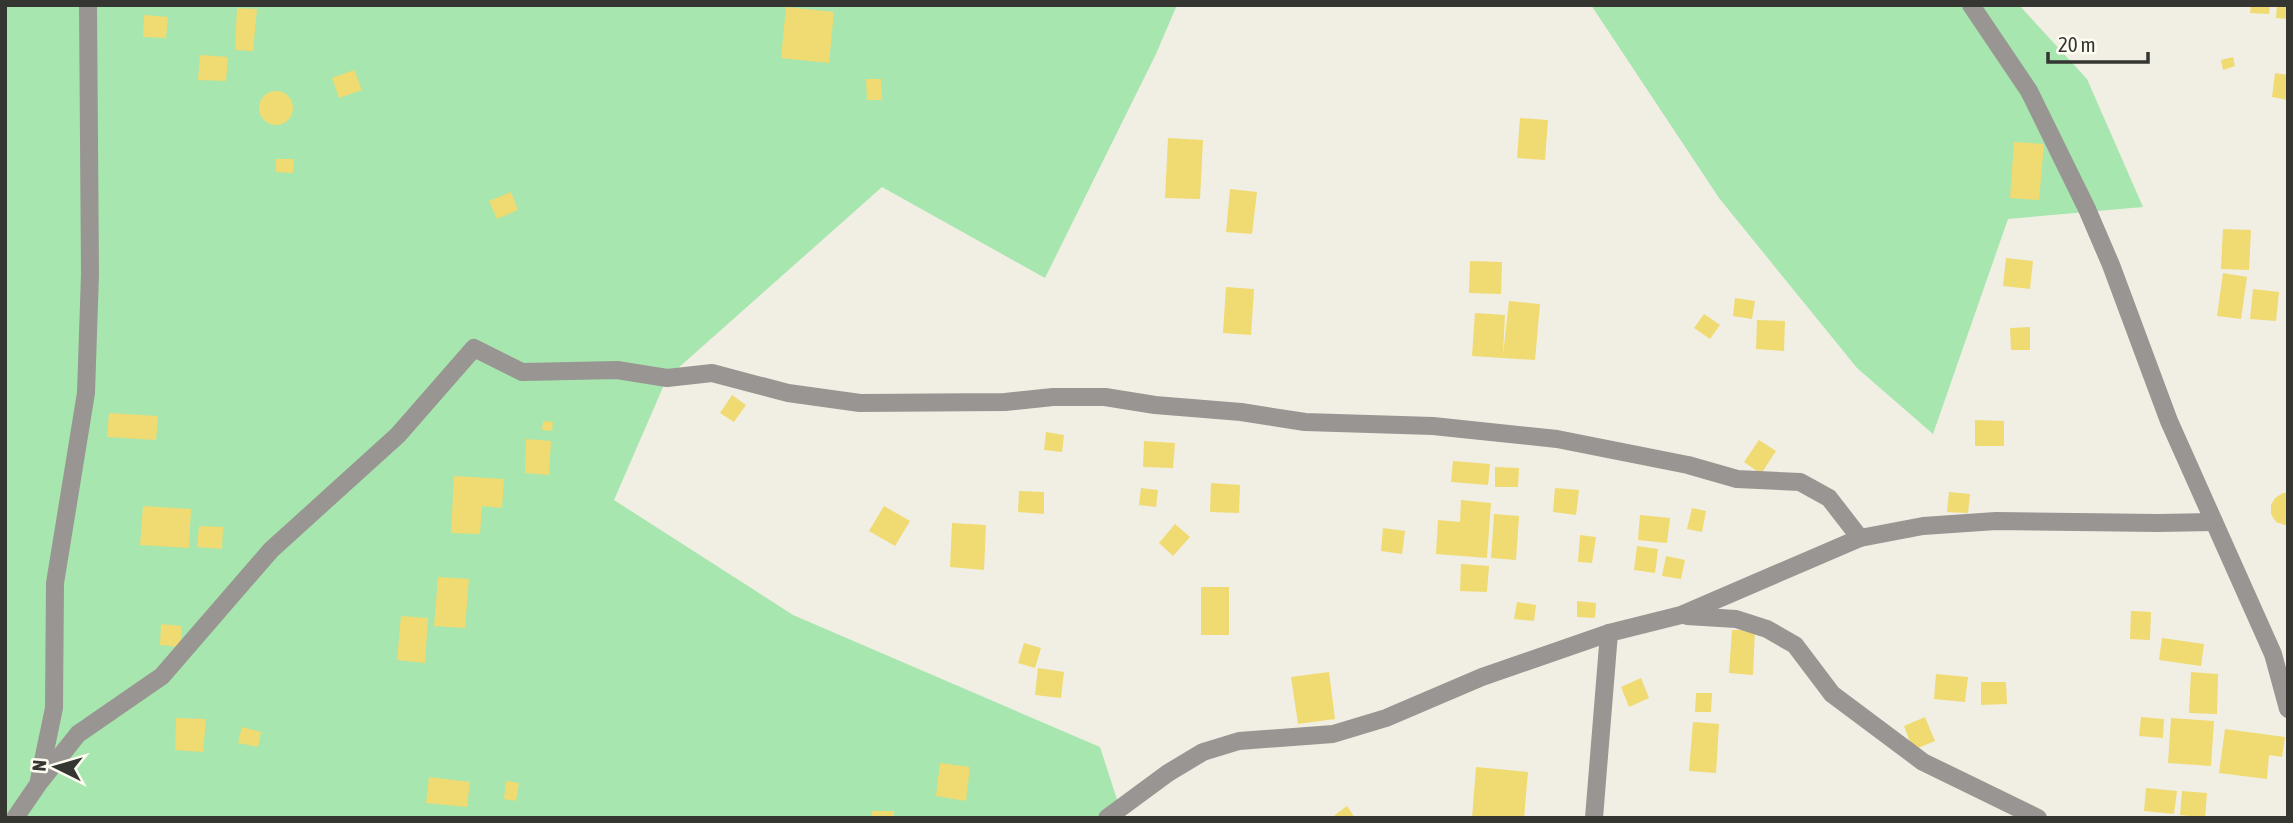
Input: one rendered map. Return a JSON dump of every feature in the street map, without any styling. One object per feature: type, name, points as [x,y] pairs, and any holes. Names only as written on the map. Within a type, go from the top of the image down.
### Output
[{"type":"street","points":[[39,783],[54,708],[55,583],[86,393],[90,274],[89,5]]},
{"type":"street","points":[[1971,5],[2029,91],[2087,209],[2111,265],[2169,421],[2273,654],[2288,709]]},
{"type":"street","points":[[15,818],[78,734],[162,676],[271,550],[398,435],[474,348],[522,372],[617,370],[667,378],[712,373],[788,393],[860,403],[1105,397],[1305,422],[1433,426],[1557,439],[1688,465],[1737,479],[1800,482],[1829,498],[1860,538]]},
{"type":"street","points":[[1107,818],[1168,773],[1203,752],[1240,741],[1333,734],[1386,718],[1482,677],[1609,633],[1681,615],[1860,538],[1923,526],[1996,521],[2214,522]]},
{"type":"street","points":[[1681,615],[1736,619],[1767,629],[1795,645],[1832,694],[1923,762],[2038,818]]},
{"type":"street","points":[[1594,818],[1609,633]]},
{"type":"green space","points":[[5,5],[1177,5],[1156,54],[1045,278],[882,187],[667,378],[614,500],[793,615],[1100,747],[1123,818],[5,818]]},
{"type":"green space","points":[[1591,5],[2019,5],[2087,79],[2143,207],[2008,219],[1933,434],[1857,368],[1719,198]]},
{"type":"building","points":[[2251,5],[2270,5],[2269,14],[2250,13]]},
{"type":"building","points":[[2277,5],[2288,5],[2288,19],[2276,18]]},
{"type":"building","points":[[786,7],[834,12],[829,63],[781,58]]},
{"type":"building","points":[[237,8],[257,9],[253,51],[235,50]]},
{"type":"building","points":[[144,15],[168,17],[166,38],[143,37]]},
{"type":"building","points":[[200,55],[228,57],[226,81],[198,80]]},
{"type":"building","points":[[2233,57],[2235,66],[2223,70],[2221,60]]},
{"type":"building","points":[[354,70],[362,90],[339,98],[332,78]]},
{"type":"building","points":[[2275,73],[2288,75],[2288,100],[2272,97]]},
{"type":"building","points":[[866,79],[881,79],[882,100],[867,100]]},
{"type":"building","points":[[276,91],[288,96],[293,108],[288,120],[276,125],[264,120],[259,108],[264,96]]},
{"type":"building","points":[[1520,118],[1548,120],[1545,160],[1517,158]]},
{"type":"building","points":[[1168,138],[1203,140],[1200,199],[1165,198]]},
{"type":"building","points":[[2014,142],[2044,144],[2039,200],[2010,198]]},
{"type":"building","points":[[276,159],[294,159],[293,173],[276,172]]},
{"type":"building","points":[[1230,189],[1257,192],[1252,234],[1226,232]]},
{"type":"building","points":[[511,192],[518,210],[497,219],[489,201]]},
{"type":"building","points":[[2223,229],[2251,230],[2249,270],[2221,269]]},
{"type":"building","points":[[2006,258],[2033,261],[2030,289],[2003,286]]},
{"type":"building","points":[[1470,261],[1502,262],[1501,294],[1469,293]]},
{"type":"building","points":[[2223,273],[2247,277],[2241,319],[2217,316]]},
{"type":"building","points":[[1226,287],[1254,289],[1251,335],[1223,333]]},
{"type":"building","points":[[2253,289],[2279,292],[2276,321],[2250,319]]},
{"type":"building","points":[[1735,298],[1755,301],[1752,319],[1733,316]]},
{"type":"building","points":[[1509,301],[1540,304],[1535,360],[1472,356],[1475,313],[1505,315],[1503,355]]},
{"type":"building","points":[[1704,314],[1720,325],[1710,339],[1694,328]]},
{"type":"building","points":[[1757,320],[1785,321],[1784,351],[1756,349]]},
{"type":"building","points":[[2030,327],[2030,350],[2011,350],[2010,328]]},
{"type":"building","points":[[732,395],[746,405],[734,422],[720,413]]},
{"type":"building","points":[[109,413],[158,416],[156,440],[107,437]]},
{"type":"building","points":[[1975,420],[2004,421],[2004,446],[1975,446]]},
{"type":"building","points":[[543,421],[553,422],[552,431],[542,430]]},
{"type":"building","points":[[1046,432],[1064,435],[1062,452],[1044,450]]},
{"type":"building","points":[[526,439],[551,441],[549,475],[525,473]]},
{"type":"building","points":[[1759,440],[1776,451],[1761,474],[1744,462]]},
{"type":"building","points":[[1144,441],[1175,443],[1173,468],[1143,467]]},
{"type":"building","points":[[1453,461],[1490,464],[1488,485],[1451,482]]},
{"type":"building","points":[[1495,467],[1519,468],[1518,487],[1495,487]]},
{"type":"building","points":[[454,476],[504,479],[502,508],[482,506],[480,534],[451,533]]},
{"type":"building","points":[[1211,483],[1240,485],[1239,513],[1210,512]]},
{"type":"building","points":[[1141,488],[1158,490],[1156,507],[1139,505]]},
{"type":"building","points":[[1555,488],[1579,490],[1576,515],[1553,512]]},
{"type":"building","points":[[1019,491],[1044,492],[1044,514],[1018,512]]},
{"type":"building","points":[[1949,492],[1970,494],[1968,513],[1947,512]]},
{"type":"building","points":[[2288,493],[2288,526],[2276,522],[2271,514],[2271,505],[2275,498]]},
{"type":"building","points":[[1461,500],[1491,503],[1487,558],[1436,554],[1438,520],[1460,522]]},
{"type":"building","points":[[143,506],[191,509],[189,548],[140,545]]},
{"type":"building","points":[[884,506],[910,521],[895,546],[869,531]]},
{"type":"building","points":[[1692,508],[1706,511],[1702,532],[1687,529]]},
{"type":"building","points":[[1494,514],[1519,516],[1516,560],[1491,558]]},
{"type":"building","points":[[1640,515],[1670,518],[1667,543],[1638,540]]},
{"type":"building","points":[[952,523],[986,525],[984,570],[950,567]]},
{"type":"building","points":[[1175,524],[1190,537],[1173,556],[1159,543]]},
{"type":"building","points":[[199,526],[223,527],[222,549],[197,547]]},
{"type":"building","points":[[1383,528],[1405,531],[1402,554],[1381,551]]},
{"type":"building","points":[[1580,535],[1596,537],[1592,563],[1578,562]]},
{"type":"building","points":[[1637,546],[1658,549],[1655,573],[1634,570]]},
{"type":"building","points":[[1666,556],[1685,560],[1681,579],[1662,576]]},
{"type":"building","points":[[1461,564],[1489,566],[1487,592],[1460,591]]},
{"type":"building","points":[[438,577],[469,579],[465,628],[434,626]]},
{"type":"building","points":[[1201,587],[1229,587],[1229,635],[1201,635]]},
{"type":"building","points":[[1577,601],[1596,603],[1595,618],[1577,617]]},
{"type":"building","points":[[1517,602],[1536,605],[1534,621],[1514,619]]},
{"type":"building","points":[[2131,611],[2151,612],[2150,640],[2130,639]]},
{"type":"building","points":[[401,616],[428,618],[425,663],[397,660]]},
{"type":"building","points":[[161,624],[182,626],[180,647],[160,645]]},
{"type":"building","points":[[1732,630],[1755,630],[1753,675],[1729,673]]},
{"type":"building","points":[[2162,638],[2204,644],[2201,666],[2159,660]]},
{"type":"building","points":[[1024,643],[1041,648],[1035,668],[1018,663]]},
{"type":"building","points":[[1038,668],[1064,672],[1061,698],[1035,695]]},
{"type":"building","points":[[1329,672],[1335,719],[1298,724],[1291,677]]},
{"type":"building","points":[[2191,672],[2218,674],[2217,714],[2189,713]]},
{"type":"building","points":[[1936,674],[1968,677],[1965,702],[1934,699]]},
{"type":"building","points":[[1641,678],[1649,698],[1629,707],[1621,687]]},
{"type":"building","points":[[1981,682],[2006,682],[2007,704],[1981,705]]},
{"type":"building","points":[[1696,693],[1712,693],[1711,712],[1695,712]]},
{"type":"building","points":[[1925,717],[1935,741],[1913,750],[1904,726]]},
{"type":"building","points":[[2141,717],[2164,719],[2163,738],[2139,736]]},
{"type":"building","points":[[176,718],[206,719],[203,752],[175,750]]},
{"type":"building","points":[[2171,718],[2214,721],[2211,766],[2168,763]]},
{"type":"building","points":[[1693,722],[1719,724],[1716,773],[1689,771]]},
{"type":"building","points":[[242,727],[261,732],[258,747],[238,743]]},
{"type":"building","points":[[2225,729],[2285,737],[2282,757],[2269,755],[2267,779],[2219,773]]},
{"type":"building","points":[[940,763],[970,767],[966,801],[936,796]]},
{"type":"building","points":[[1476,767],[1528,772],[1524,818],[1472,818]]},
{"type":"building","points":[[429,777],[470,782],[467,807],[426,803]]},
{"type":"building","points":[[506,781],[519,783],[516,801],[504,799]]},
{"type":"building","points":[[2146,788],[2177,791],[2174,814],[2144,811]]},
{"type":"building","points":[[2182,791],[2207,793],[2205,818],[2180,815]]},
{"type":"building","points":[[1347,806],[1355,818],[1331,818]]},
{"type":"building","points":[[872,811],[894,811],[894,818],[872,818]]}]
